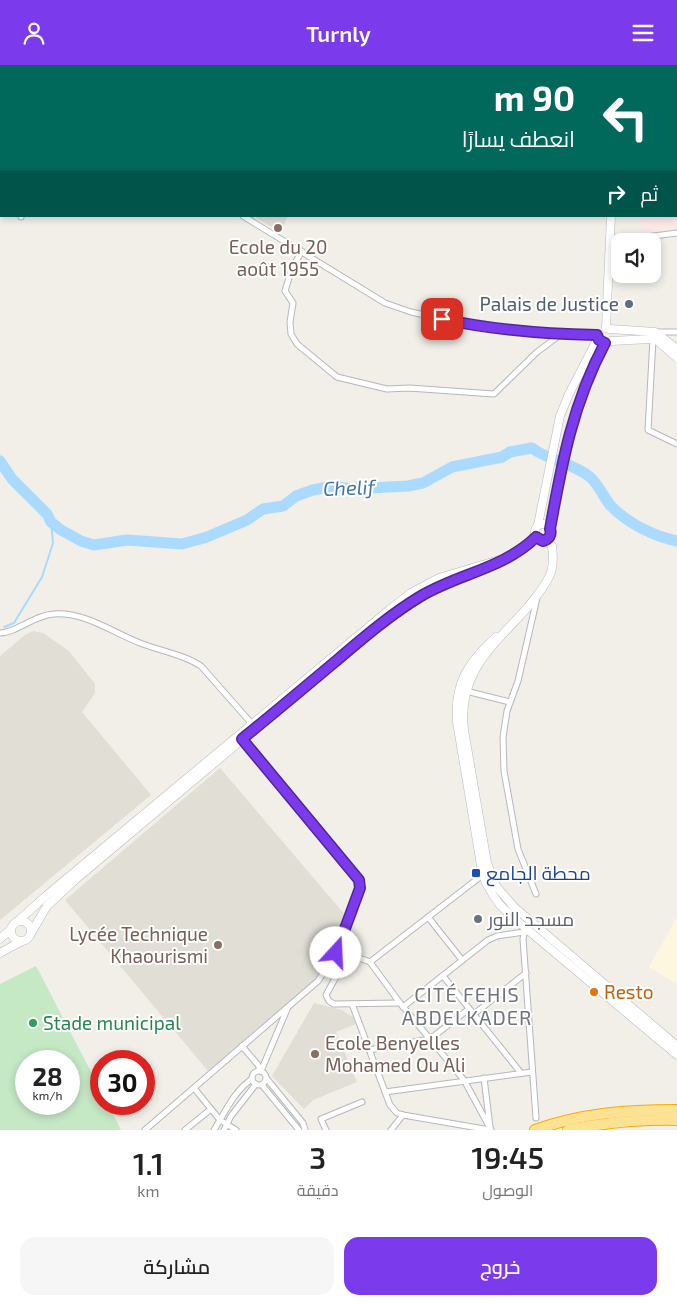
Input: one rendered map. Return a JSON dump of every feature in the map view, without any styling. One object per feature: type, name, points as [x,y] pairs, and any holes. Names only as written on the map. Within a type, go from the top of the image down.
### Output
[{"type":"highway","points":[[535,1130],[598,1113],[677,1110]]},
{"type":"highway","points":[[568,1130],[591,1125],[658,1119],[677,1120]]},
{"type":"main road","points":[[546,540],[550,536],[561,467],[578,403],[613,334],[608,329],[610,217]]},
{"type":"main road","points":[[536,537],[535,529],[538,525],[560,416],[600,329],[654,336],[677,349]]},
{"type":"main road","points":[[597,336],[601,342],[608,342],[654,336]]},
{"type":"main road","points":[[654,336],[677,358]]},
{"type":"main road","points":[[538,525],[546,525],[550,529]]},
{"type":"main road","points":[[536,537],[540,540],[546,540],[552,545],[552,566],[548,580],[538,595],[482,659],[474,671],[466,691],[462,713],[486,872],[486,883],[500,905],[677,1046]]},
{"type":"main road","points":[[0,939],[47,895],[374,629],[401,609],[442,585],[498,564],[518,552],[536,537]]},
{"type":"main road","points":[[0,953],[28,939],[42,913],[56,897],[240,737],[252,724],[411,593],[439,577],[496,560],[503,560]]},
{"type":"main road","points":[[486,872],[477,848],[456,722],[458,695],[462,681],[474,657],[538,595]]},
{"type":"main road","points":[[17,922],[26,923],[30,927],[31,933]]},
{"type":"main road","points":[[526,926],[677,1055]]},
{"type":"main road","points":[[11,929],[14,938],[22,941]]},
{"type":"street","points":[[245,217],[385,303],[411,312],[457,322],[560,335],[597,336]]},
{"type":"street","points":[[661,235],[677,233]]},
{"type":"street","points":[[302,251],[292,268],[285,291],[293,303],[290,322],[292,334],[297,344],[337,377],[387,389],[409,388],[494,394],[537,352],[560,335]]},
{"type":"street","points":[[677,332],[654,336],[648,430],[677,444],[677,439]]},
{"type":"street","points":[[536,894],[518,849],[504,771],[503,737],[507,711],[518,681],[538,595]]},
{"type":"street","points":[[0,633],[10,631],[30,620],[51,614],[66,614],[83,618],[141,644],[193,661],[201,666],[252,724]]},
{"type":"street","points":[[466,691],[510,701]]},
{"type":"street","points":[[145,1130],[318,981],[330,965],[353,907],[360,883],[240,737]]},
{"type":"street","points":[[370,962],[486,872]]},
{"type":"street","points":[[428,917],[462,960]]},
{"type":"street","points":[[490,1130],[464,1080],[402,1005],[370,962],[353,957],[348,958],[326,995],[329,1001],[334,1004],[402,1005],[492,938],[526,926]]},
{"type":"street","points":[[526,926],[523,939],[536,1118]]},
{"type":"street","points":[[474,1014],[526,973]]},
{"type":"street","points":[[443,976],[521,1073]]},
{"type":"street","points":[[352,1004],[390,1105],[397,1113],[490,1130]]},
{"type":"street","points":[[261,1071],[289,1006]]},
{"type":"street","points":[[369,1050],[430,1039],[469,1009]]},
{"type":"street","points":[[242,1046],[303,1123],[305,1130]]},
{"type":"street","points":[[214,1130],[245,1084],[252,1079],[255,1072],[261,1071]]},
{"type":"street","points":[[385,1091],[532,1072]]},
{"type":"street","points":[[484,1078],[490,1130]]},
{"type":"street","points":[[252,1079],[256,1085]]},
{"type":"street","points":[[262,1085],[267,1079]]},
{"type":"street","points":[[256,1085],[262,1085]]},
{"type":"street","points":[[226,1128],[231,1116],[256,1085]]},
{"type":"street","points":[[262,1085],[299,1130]]},
{"type":"street","points":[[194,1088],[226,1128],[236,1130]]},
{"type":"street","points":[[326,1130],[321,1119],[362,1102]]},
{"type":"street","points":[[185,1130],[211,1109]]},
{"type":"street","points":[[391,1130],[403,1115]]},
{"type":"shaded area","name":"Ecole du 20 août 1955","points":[[256,217],[288,217],[280,233]]},
{"type":"shaded area","points":[[638,217],[677,217],[677,228],[652,233],[642,233],[642,223],[638,222]]},
{"type":"shaded area","points":[[33,631],[43,633],[69,651],[95,684],[95,693],[82,712],[151,795],[0,920],[0,656],[25,635]]},
{"type":"shaded area","name":"Lycée Technique Khaourismi","points":[[220,768],[346,916],[324,974],[208,1071],[65,900]]},
{"type":"shaded area","points":[[677,917],[677,984],[649,967]]},
{"type":"shaded area","name":"Ecole Benyelles Mohamed Ou Ali","points":[[314,1003],[342,1010],[353,1017],[356,1024],[336,1032],[357,1082],[313,1100],[304,1109],[272,1076]]},
{"type":"green space","name":"Stade municipal","points":[[36,966],[80,1050],[15,1050],[15,1115],[80,1115],[80,1051],[90,1070],[90,1115],[114,1115],[121,1130],[0,1130],[0,984]]},
{"type":"waterway","name":"Chelif","points":[[0,461],[12,479],[47,514],[51,522],[81,541],[94,545],[127,540],[182,544],[207,537],[247,520],[263,509],[283,506],[296,496],[313,490],[333,486],[351,489],[408,486],[423,483],[452,467],[502,457],[510,452],[532,448],[576,468],[590,477],[610,505],[624,518],[659,536],[677,541]]},
{"type":"waterway","points":[[4,627],[14,623],[42,577],[53,543],[51,522]]},
{"type":"place","name":"Ecole du 20 août 1955","points":[[278,228]]},
{"type":"place","name":"Palais de Justice","points":[[629,304]]},
{"type":"place","name":"محطة الجامع","points":[[476,873]]},
{"type":"place","name":"مسجد النور","points":[[478,919]]},
{"type":"place","name":"Lycée Technique Khaourismi","points":[[218,945]]},
{"type":"place","name":"Resto","points":[[594,992]]},
{"type":"place","name":"Stade municipal","points":[[33,1023]]},
{"type":"place","name":"Ecole Benyelles Mohamed Ou Ali","points":[[315,1054]]},
{"type":"district","name":"CITÉ FEHIS ABDELKADER","points":[[467,1006]]},
{"type":"route","points":[[336,953],[360,888],[359,880],[242,739],[374,629],[401,609],[442,585],[498,564],[528,545],[536,537],[543,541],[548,539],[551,534],[550,529],[566,444],[578,403],[605,343],[601,342],[597,335],[560,335],[442,319]]}]
